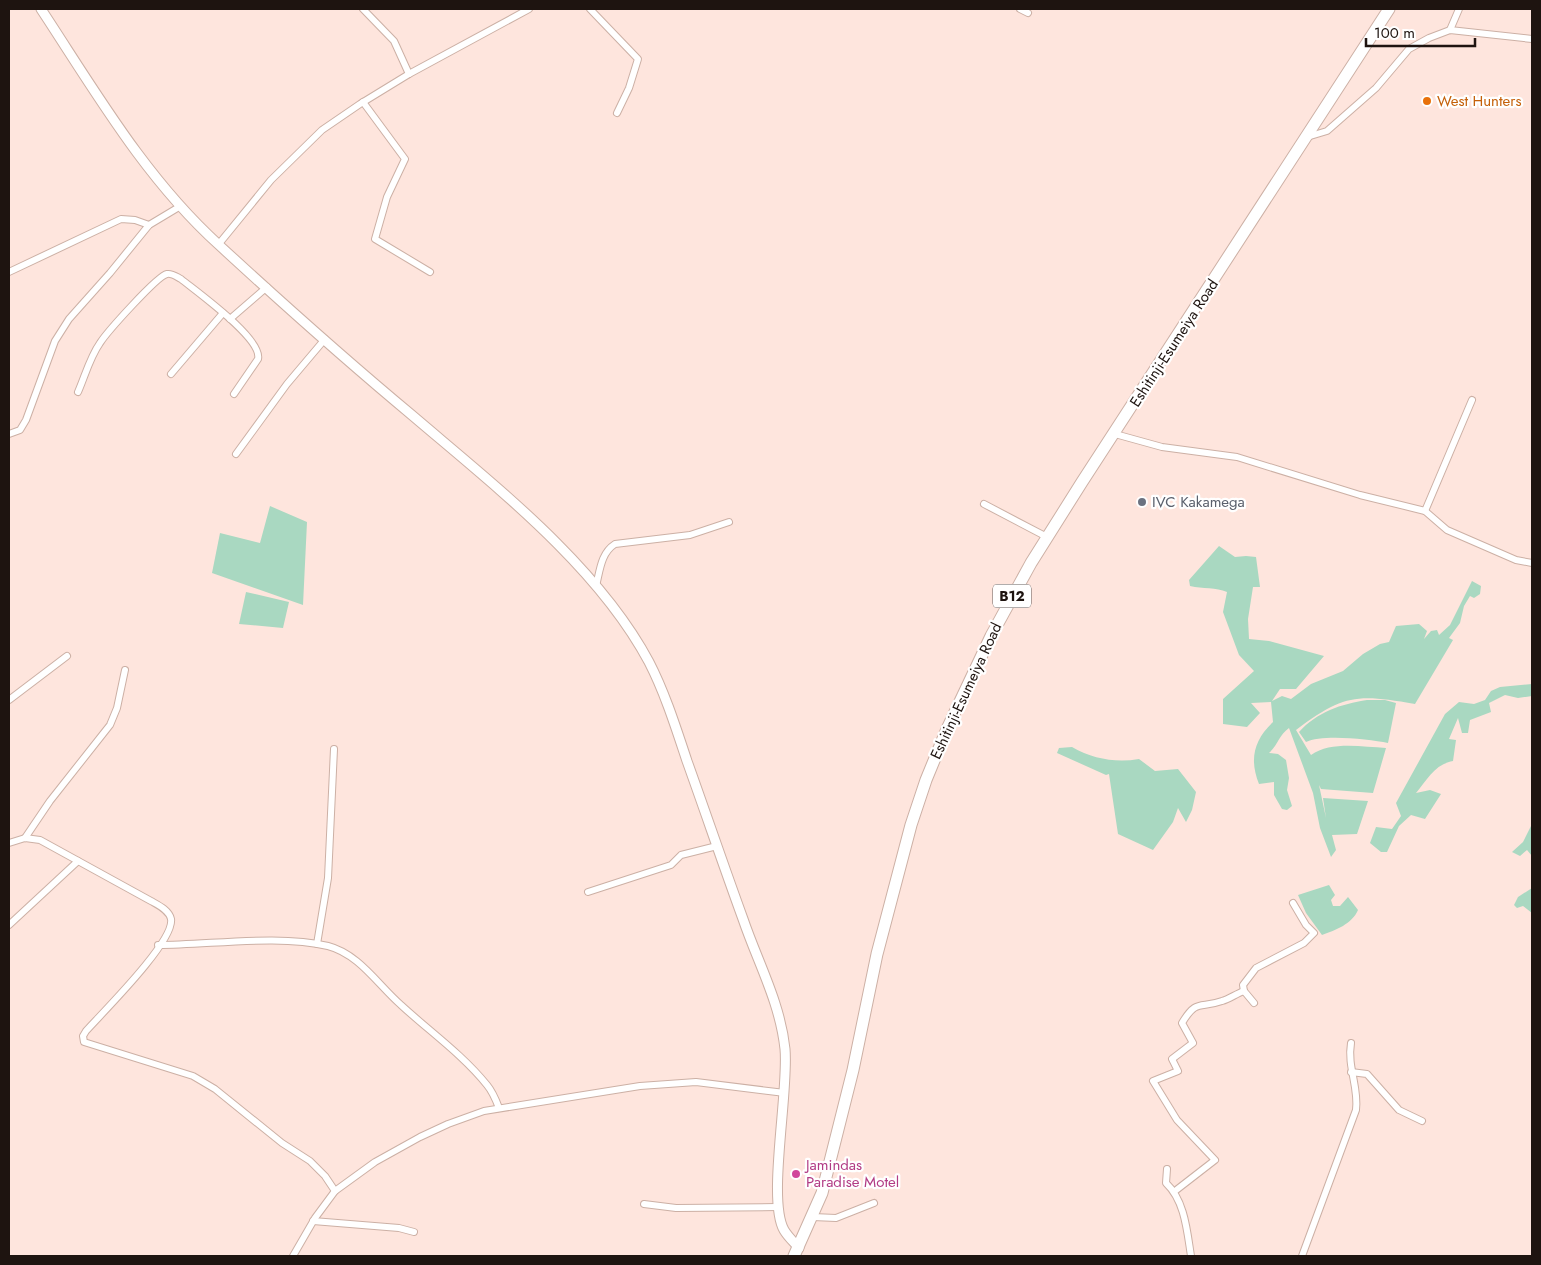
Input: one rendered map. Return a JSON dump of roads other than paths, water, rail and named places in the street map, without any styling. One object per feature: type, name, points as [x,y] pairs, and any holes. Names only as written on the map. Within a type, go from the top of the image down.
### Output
[{"type":"highway","name":"Eshitinji-Esumeiya Road","points":[[797,1252],[813,1217],[838,1133],[899,869],[926,780],[954,713],[1002,612],[1047,537],[1389,9]]},
{"type":"street","points":[[40,9],[128,141],[179,207],[218,245],[325,340],[499,489],[596,586],[621,617],[650,664],[674,724],[743,921],[773,994],[782,1025],[785,1056],[785,1093],[777,1207],[784,1232],[797,1252]]},
{"type":"street","points":[[363,9],[394,41],[410,74]]},
{"type":"street","points":[[218,245],[271,180],[322,130],[410,74],[529,9]]},
{"type":"street","points":[[590,9],[638,59],[629,88],[618,113]]},
{"type":"street","points":[[1020,9],[1028,13]]},
{"type":"street","points":[[1450,30],[1459,9]]},
{"type":"street","points":[[1307,137],[1327,131],[1352,111],[1376,88],[1409,49],[1429,38],[1450,30],[1532,39]]},
{"type":"street","points":[[364,102],[405,159],[387,197],[375,239],[430,272]]},
{"type":"street","points":[[9,434],[20,430],[26,420],[55,341],[69,318],[110,273],[148,226],[179,207]]},
{"type":"street","points":[[9,272],[121,219],[135,220],[148,226]]},
{"type":"street","points":[[78,392],[99,343],[122,315],[157,280],[166,274],[174,275],[181,279],[230,319],[256,346],[260,355],[234,394]]},
{"type":"street","points":[[230,319],[267,287]]},
{"type":"street","points":[[171,374],[223,313]]},
{"type":"street","points":[[236,454],[282,390],[325,340]]},
{"type":"street","points":[[1425,511],[1472,400]]},
{"type":"street","points":[[1115,434],[1162,447],[1237,457],[1360,495],[1425,511],[1447,530],[1516,560],[1532,563]]},
{"type":"street","points":[[984,504],[1047,537]]},
{"type":"street","points":[[596,586],[603,558],[608,549],[616,544],[690,535],[729,522]]},
{"type":"street","points":[[9,700],[67,656]]},
{"type":"street","points":[[25,838],[50,800],[110,725],[117,708],[125,670]]},
{"type":"street","points":[[317,944],[328,878],[334,749]]},
{"type":"street","points":[[9,843],[25,838],[40,840],[168,912],[170,927],[145,968],[86,1030],[83,1036],[84,1042],[192,1076],[215,1089],[282,1143],[310,1161],[325,1176],[335,1191]]},
{"type":"street","points":[[588,892],[671,865],[681,855],[717,846]]},
{"type":"street","points":[[9,925],[78,861]]},
{"type":"street","points":[[1254,1003],[1244,991],[1243,985],[1256,968],[1304,943],[1314,933],[1306,926],[1293,903]]},
{"type":"street","points":[[158,945],[274,941],[317,944],[343,952],[365,968],[400,1004],[452,1049],[488,1086],[500,1108]]},
{"type":"street","points":[[1175,1191],[1215,1160],[1176,1120],[1153,1081],[1178,1071],[1172,1059],[1193,1043],[1182,1023],[1190,1010],[1202,1003],[1220,1002],[1244,991]]},
{"type":"street","points":[[1302,1256],[1356,1110],[1358,1095],[1351,1072],[1349,1056],[1351,1043]]},
{"type":"street","points":[[1351,1072],[1367,1074],[1399,1110],[1422,1121]]},
{"type":"street","points":[[293,1256],[313,1221],[335,1191],[375,1162],[448,1124],[500,1108],[640,1086],[696,1082],[785,1093]]},
{"type":"street","points":[[1167,1169],[1166,1183],[1175,1191],[1184,1217],[1191,1256]]},
{"type":"street","points":[[813,1217],[836,1218],[874,1203]]},
{"type":"street","points":[[644,1204],[676,1208],[777,1207]]},
{"type":"street","points":[[313,1221],[399,1228],[414,1232]]},
{"type":"place","name":"West Hunters","points":[[1427,101]]},
{"type":"place","name":"IVC Kakamega","points":[[1142,502]]},
{"type":"place","name":"Jamindas Paradise Motel","points":[[796,1174]]}]
